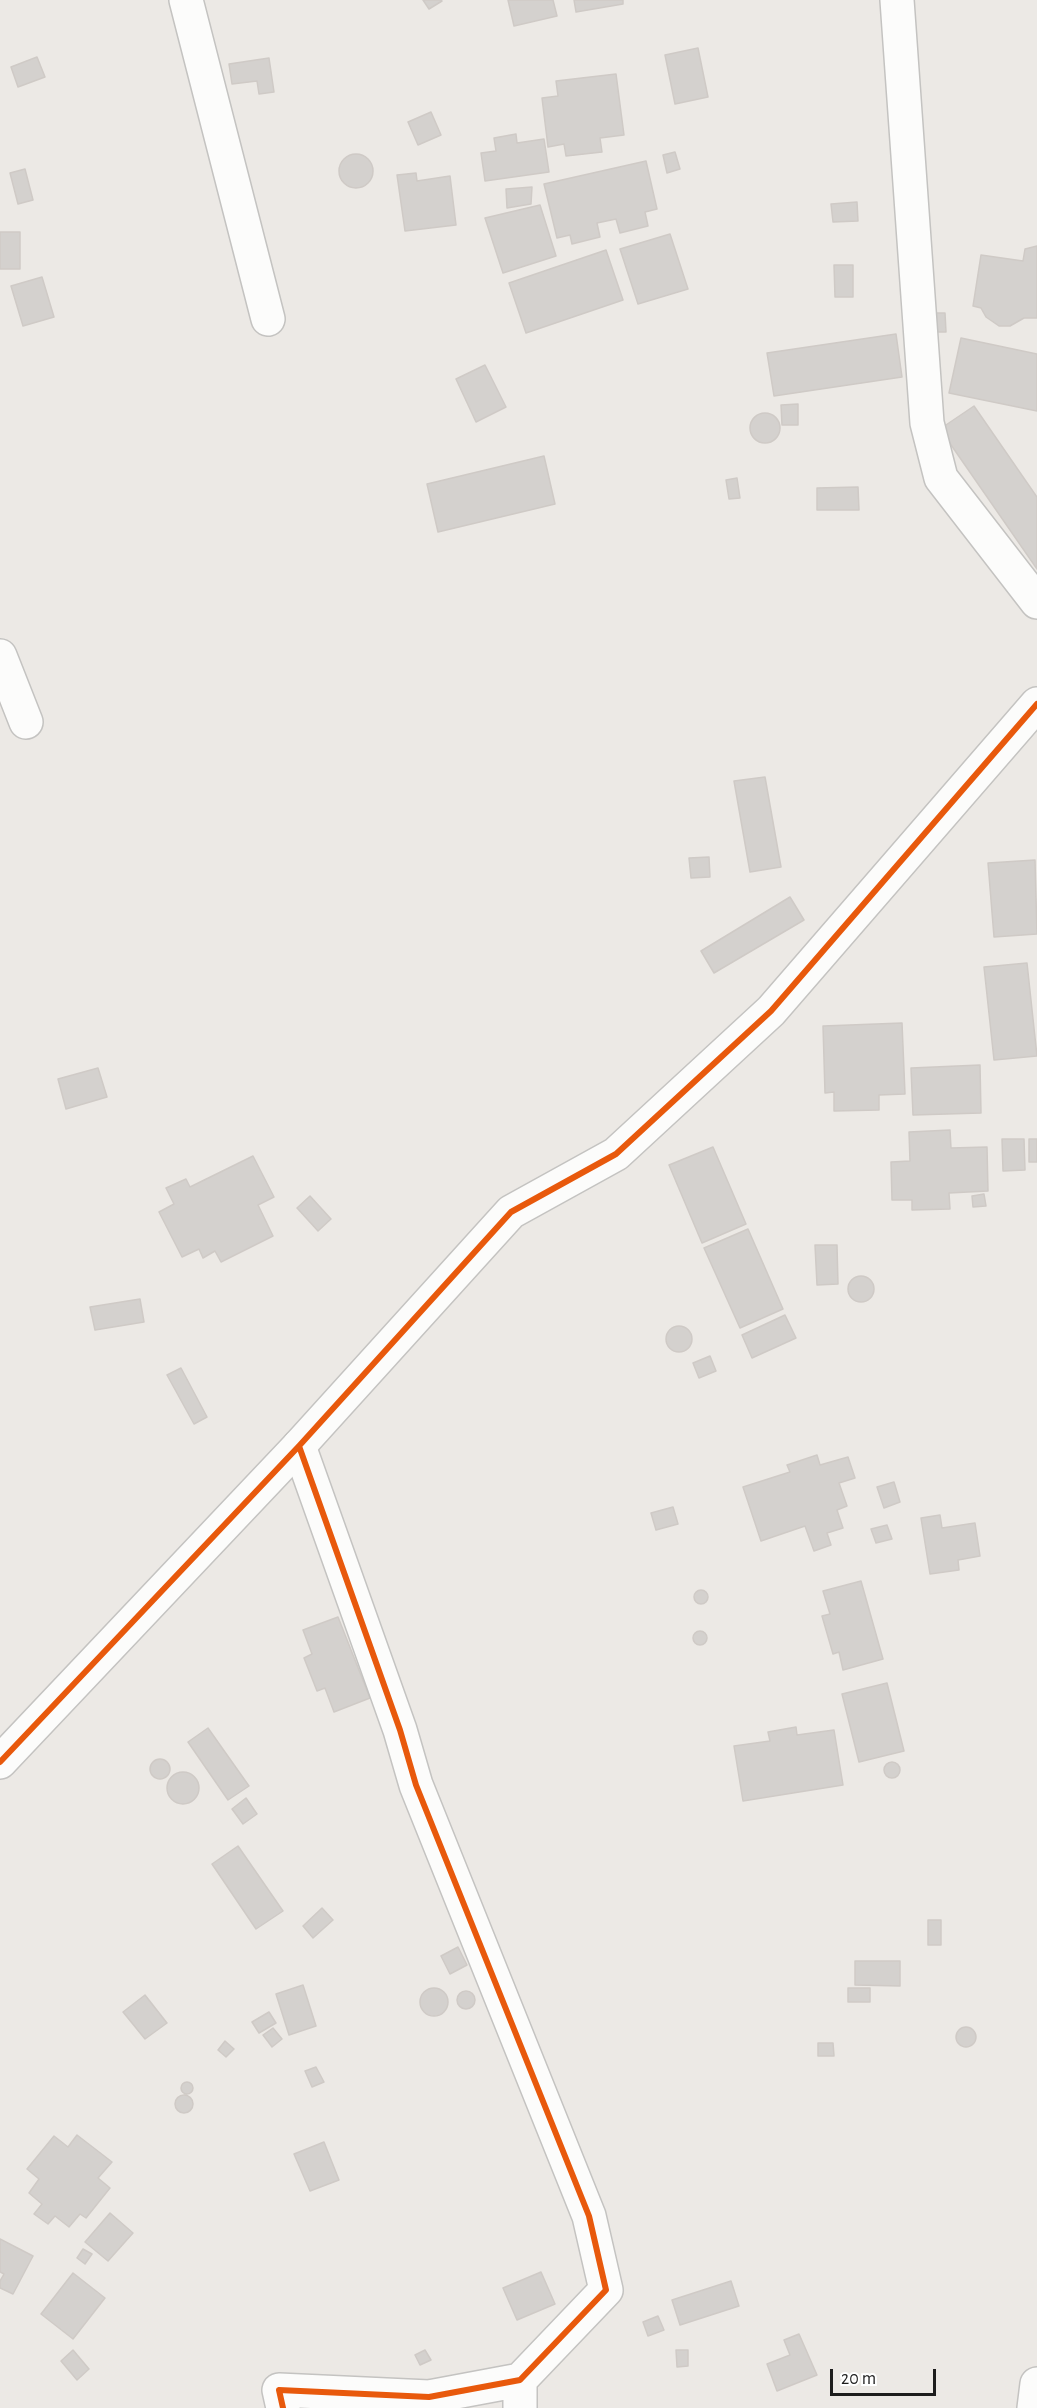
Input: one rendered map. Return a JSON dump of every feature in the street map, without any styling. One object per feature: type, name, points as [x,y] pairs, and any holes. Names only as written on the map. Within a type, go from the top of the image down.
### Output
[{"type":"street","points":[[897,0],[927,423],[941,478],[1037,602]]},
{"type":"street","points":[[194,2],[268,319]]},
{"type":"street","points":[[0,656],[26,722]]},
{"type":"street","points":[[0,1762],[298,1446],[511,1212],[616,1154],[771,1011],[1037,704]]},
{"type":"street","points":[[283,2408],[279,2390],[429,2397],[520,2394],[606,2290],[589,2216],[416,1785],[400,1730],[298,1446]]},
{"type":"street","points":[[1034,2408],[1037,2384]]},
{"type":"building","points":[[423,0],[441,0],[442,1],[429,9]]},
{"type":"building","points":[[508,0],[553,0],[557,16],[514,26]]},
{"type":"building","points":[[574,0],[623,0],[623,4],[576,12]]},
{"type":"building","points":[[698,48],[708,97],[675,104],[665,55]]},
{"type":"building","points":[[37,57],[45,77],[18,87],[11,67]]},
{"type":"building","points":[[269,58],[274,92],[259,94],[257,81],[232,84],[229,64]]},
{"type":"building","points":[[616,74],[624,135],[600,138],[602,152],[566,156],[564,144],[548,147],[542,98],[558,96],[556,81]]},
{"type":"building","points":[[431,112],[441,135],[418,145],[408,122]]},
{"type":"building","points":[[516,134],[517,143],[544,139],[549,172],[485,181],[481,153],[496,151],[494,138]]},
{"type":"building","points":[[675,152],[680,169],[667,173],[663,155]]},
{"type":"building","points":[[356,154],[368,159],[373,171],[368,183],[356,188],[344,183],[339,171],[344,159]]},
{"type":"building","points":[[646,161],[657,209],[645,212],[648,226],[620,233],[616,219],[597,223],[600,237],[572,244],[570,235],[557,238],[544,184]]},
{"type":"building","points":[[25,169],[33,200],[18,204],[10,173]]},
{"type":"building","points":[[416,173],[417,181],[450,176],[456,225],[405,231],[397,175]]},
{"type":"building","points":[[532,187],[531,204],[507,208],[506,189]]},
{"type":"building","points":[[857,202],[858,221],[833,222],[831,204]]},
{"type":"building","points":[[540,205],[556,256],[503,273],[485,218]]},
{"type":"building","points":[[0,232],[20,232],[20,269],[0,269]]},
{"type":"building","points":[[670,234],[688,289],[638,304],[620,249]]},
{"type":"building","points":[[1037,246],[1037,318],[1024,318],[1010,326],[999,326],[986,317],[981,308],[973,306],[981,255],[1023,261],[1025,249]]},
{"type":"building","points":[[606,250],[623,300],[526,333],[509,283]]},
{"type":"building","points":[[834,265],[853,265],[853,297],[835,297]]},
{"type":"building","points":[[42,277],[54,317],[23,326],[11,286]]},
{"type":"building","points":[[930,313],[945,313],[946,332],[930,332]]},
{"type":"building","points":[[896,334],[902,377],[774,396],[767,353]]},
{"type":"building","points":[[961,338],[1037,354],[1037,411],[949,393]]},
{"type":"building","points":[[485,365],[506,407],[476,422],[456,379]]},
{"type":"building","points":[[798,404],[798,425],[782,425],[781,405]]},
{"type":"building","points":[[974,406],[1037,497],[1037,569],[940,429]]},
{"type":"building","points":[[765,413],[776,417],[780,428],[776,439],[765,443],[754,439],[750,428],[754,417]]},
{"type":"building","points":[[544,456],[555,504],[438,532],[427,484]]},
{"type":"building","points":[[737,478],[740,498],[729,499],[726,480]]},
{"type":"building","points":[[858,487],[859,510],[817,510],[817,488]]},
{"type":"building","points":[[765,777],[781,867],[750,872],[734,781]]},
{"type":"building","points":[[709,857],[710,877],[691,878],[689,858]]},
{"type":"building","points":[[1035,860],[1037,934],[994,937],[988,863]]},
{"type":"building","points":[[790,897],[804,920],[714,973],[701,951]]},
{"type":"building","points":[[1027,963],[1037,1056],[994,1060],[984,967]]},
{"type":"building","points":[[902,1023],[905,1094],[879,1095],[879,1110],[834,1111],[834,1092],[825,1093],[823,1026]]},
{"type":"building","points":[[980,1065],[981,1113],[913,1115],[911,1068]]},
{"type":"building","points":[[98,1068],[107,1097],[66,1109],[58,1079]]},
{"type":"building","points":[[950,1130],[951,1148],[987,1147],[988,1191],[949,1193],[950,1209],[912,1210],[912,1200],[892,1200],[891,1162],[910,1161],[909,1132]]},
{"type":"building","points":[[1002,1139],[1024,1139],[1025,1170],[1003,1171]]},
{"type":"building","points":[[1029,1139],[1037,1139],[1037,1162],[1029,1162]]},
{"type":"building","points":[[713,1147],[746,1224],[702,1243],[669,1165]]},
{"type":"building","points":[[253,1156],[274,1197],[258,1205],[273,1236],[221,1262],[215,1251],[203,1258],[199,1249],[182,1257],[159,1212],[174,1204],[166,1188],[186,1179],[190,1187]]},
{"type":"building","points":[[984,1194],[986,1206],[973,1207],[972,1196]]},
{"type":"building","points":[[310,1196],[331,1219],[318,1231],[297,1208]]},
{"type":"building","points":[[748,1229],[783,1309],[740,1328],[704,1248]]},
{"type":"building","points":[[815,1245],[837,1245],[838,1284],[817,1285]]},
{"type":"building","points":[[861,1276],[870,1280],[874,1289],[870,1298],[861,1302],[852,1298],[848,1289],[852,1280]]},
{"type":"building","points":[[140,1299],[144,1322],[95,1330],[90,1307]]},
{"type":"building","points":[[785,1315],[796,1338],[752,1358],[742,1335]]},
{"type":"building","points":[[679,1326],[688,1330],[692,1339],[688,1348],[679,1352],[670,1348],[666,1339],[670,1330]]},
{"type":"building","points":[[710,1356],[716,1371],[699,1378],[693,1363]]},
{"type":"building","points":[[181,1368],[207,1417],[194,1424],[167,1375]]},
{"type":"building","points":[[817,1455],[820,1465],[848,1457],[855,1478],[839,1483],[847,1506],[837,1510],[843,1528],[827,1533],[831,1545],[814,1551],[805,1526],[761,1541],[743,1487],[790,1472],[787,1465]]},
{"type":"building","points":[[894,1482],[900,1502],[884,1508],[877,1487]]},
{"type":"building","points":[[673,1507],[678,1524],[656,1530],[651,1513]]},
{"type":"building","points":[[940,1515],[942,1528],[975,1523],[980,1556],[958,1560],[959,1570],[930,1574],[921,1518]]},
{"type":"building","points":[[887,1525],[892,1539],[876,1543],[871,1529]]},
{"type":"building","points":[[861,1581],[883,1659],[843,1670],[839,1652],[833,1654],[822,1616],[830,1614],[823,1591]]},
{"type":"building","points":[[698,1590],[704,1590],[708,1597],[704,1604],[698,1604],[694,1600],[694,1594]]},
{"type":"building","points":[[338,1617],[370,1698],[334,1712],[325,1688],[317,1691],[304,1658],[312,1654],[303,1630]]},
{"type":"building","points":[[700,1631],[705,1633],[707,1638],[705,1643],[700,1645],[695,1643],[693,1638],[695,1633]]},
{"type":"building","points":[[887,1683],[904,1751],[859,1762],[842,1694]]},
{"type":"building","points":[[796,1727],[797,1735],[834,1730],[843,1785],[743,1801],[734,1746],[770,1741],[768,1732]]},
{"type":"building","points":[[208,1728],[249,1786],[228,1800],[188,1742]]},
{"type":"building","points":[[160,1759],[167,1762],[170,1769],[167,1776],[160,1779],[153,1776],[150,1769],[153,1762]]},
{"type":"building","points":[[892,1762],[898,1764],[900,1770],[898,1776],[892,1778],[886,1776],[884,1770],[886,1764]]},
{"type":"building","points":[[183,1772],[194,1777],[199,1788],[194,1799],[183,1804],[172,1799],[167,1788],[172,1777]]},
{"type":"building","points":[[246,1798],[257,1814],[243,1824],[232,1809]]},
{"type":"building","points":[[238,1846],[283,1911],[256,1929],[212,1864]]},
{"type":"building","points":[[322,1908],[333,1920],[313,1938],[303,1926]]},
{"type":"building","points":[[928,1920],[941,1920],[941,1945],[928,1945]]},
{"type":"building","points":[[458,1947],[467,1965],[450,1974],[441,1956]]},
{"type":"building","points":[[855,1961],[900,1961],[900,1986],[855,1985]]},
{"type":"building","points":[[303,1985],[316,2026],[289,2035],[276,1994]]},
{"type":"building","points":[[434,1988],[444,1992],[448,2002],[444,2012],[434,2016],[424,2012],[420,2002],[424,1992]]},
{"type":"building","points":[[848,1988],[870,1988],[870,2002],[848,2002]]},
{"type":"building","points":[[466,1991],[472,1994],[475,2000],[472,2006],[466,2009],[460,2006],[457,2000],[460,1994]]},
{"type":"building","points":[[145,1995],[167,2023],[145,2039],[123,2012]]},
{"type":"building","points":[[269,2012],[276,2023],[259,2033],[252,2022]]},
{"type":"building","points":[[962,2027],[970,2027],[976,2033],[976,2041],[970,2047],[962,2047],[956,2041],[956,2033]]},
{"type":"building","points":[[273,2028],[282,2039],[272,2047],[263,2035]]},
{"type":"building","points":[[225,2041],[234,2049],[226,2057],[218,2050]]},
{"type":"building","points":[[818,2043],[833,2043],[834,2056],[818,2056]]},
{"type":"building","points":[[316,2067],[324,2082],[312,2087],[305,2071]]},
{"type":"building","points":[[189,2082],[193,2088],[189,2094],[185,2094],[181,2086]]},
{"type":"building","points":[[184,2095],[190,2098],[193,2104],[190,2110],[184,2113],[178,2110],[175,2104],[178,2098]]},
{"type":"building","points":[[77,2135],[112,2162],[98,2178],[110,2188],[86,2218],[80,2214],[69,2227],[55,2216],[48,2224],[34,2214],[42,2204],[29,2193],[39,2179],[27,2169],[54,2136],[68,2147]]},
{"type":"building","points":[[324,2142],[339,2180],[310,2191],[294,2154]]},
{"type":"building","points":[[110,2213],[133,2233],[108,2261],[85,2242]]},
{"type":"building","points":[[0,2239],[33,2256],[13,2294],[0,2288],[0,2281],[4,2274],[0,2272]]},
{"type":"building","points":[[83,2249],[92,2254],[85,2264],[77,2258]]},
{"type":"building","points":[[541,2272],[555,2304],[517,2320],[503,2288]]},
{"type":"building","points":[[73,2273],[105,2298],[73,2339],[41,2314]]},
{"type":"building","points":[[731,2281],[739,2306],[680,2325],[672,2300]]},
{"type":"building","points":[[658,2316],[664,2330],[648,2336],[643,2322]]},
{"type":"building","points":[[799,2334],[817,2375],[777,2391],[767,2364],[790,2355],[784,2340]]},
{"type":"building","points":[[73,2350],[89,2369],[77,2380],[61,2361]]},
{"type":"building","points":[[425,2350],[431,2360],[420,2365],[415,2355]]},
{"type":"building","points":[[676,2350],[688,2350],[688,2366],[677,2367]]},
{"type":"cycle path","points":[[0,1762],[299,1446],[511,1212],[616,1154],[771,1011],[1037,704]]},
{"type":"cycle path","points":[[283,2408],[279,2390],[429,2397],[520,2380],[606,2290],[589,2216],[416,1785],[400,1730],[299,1446]]}]
